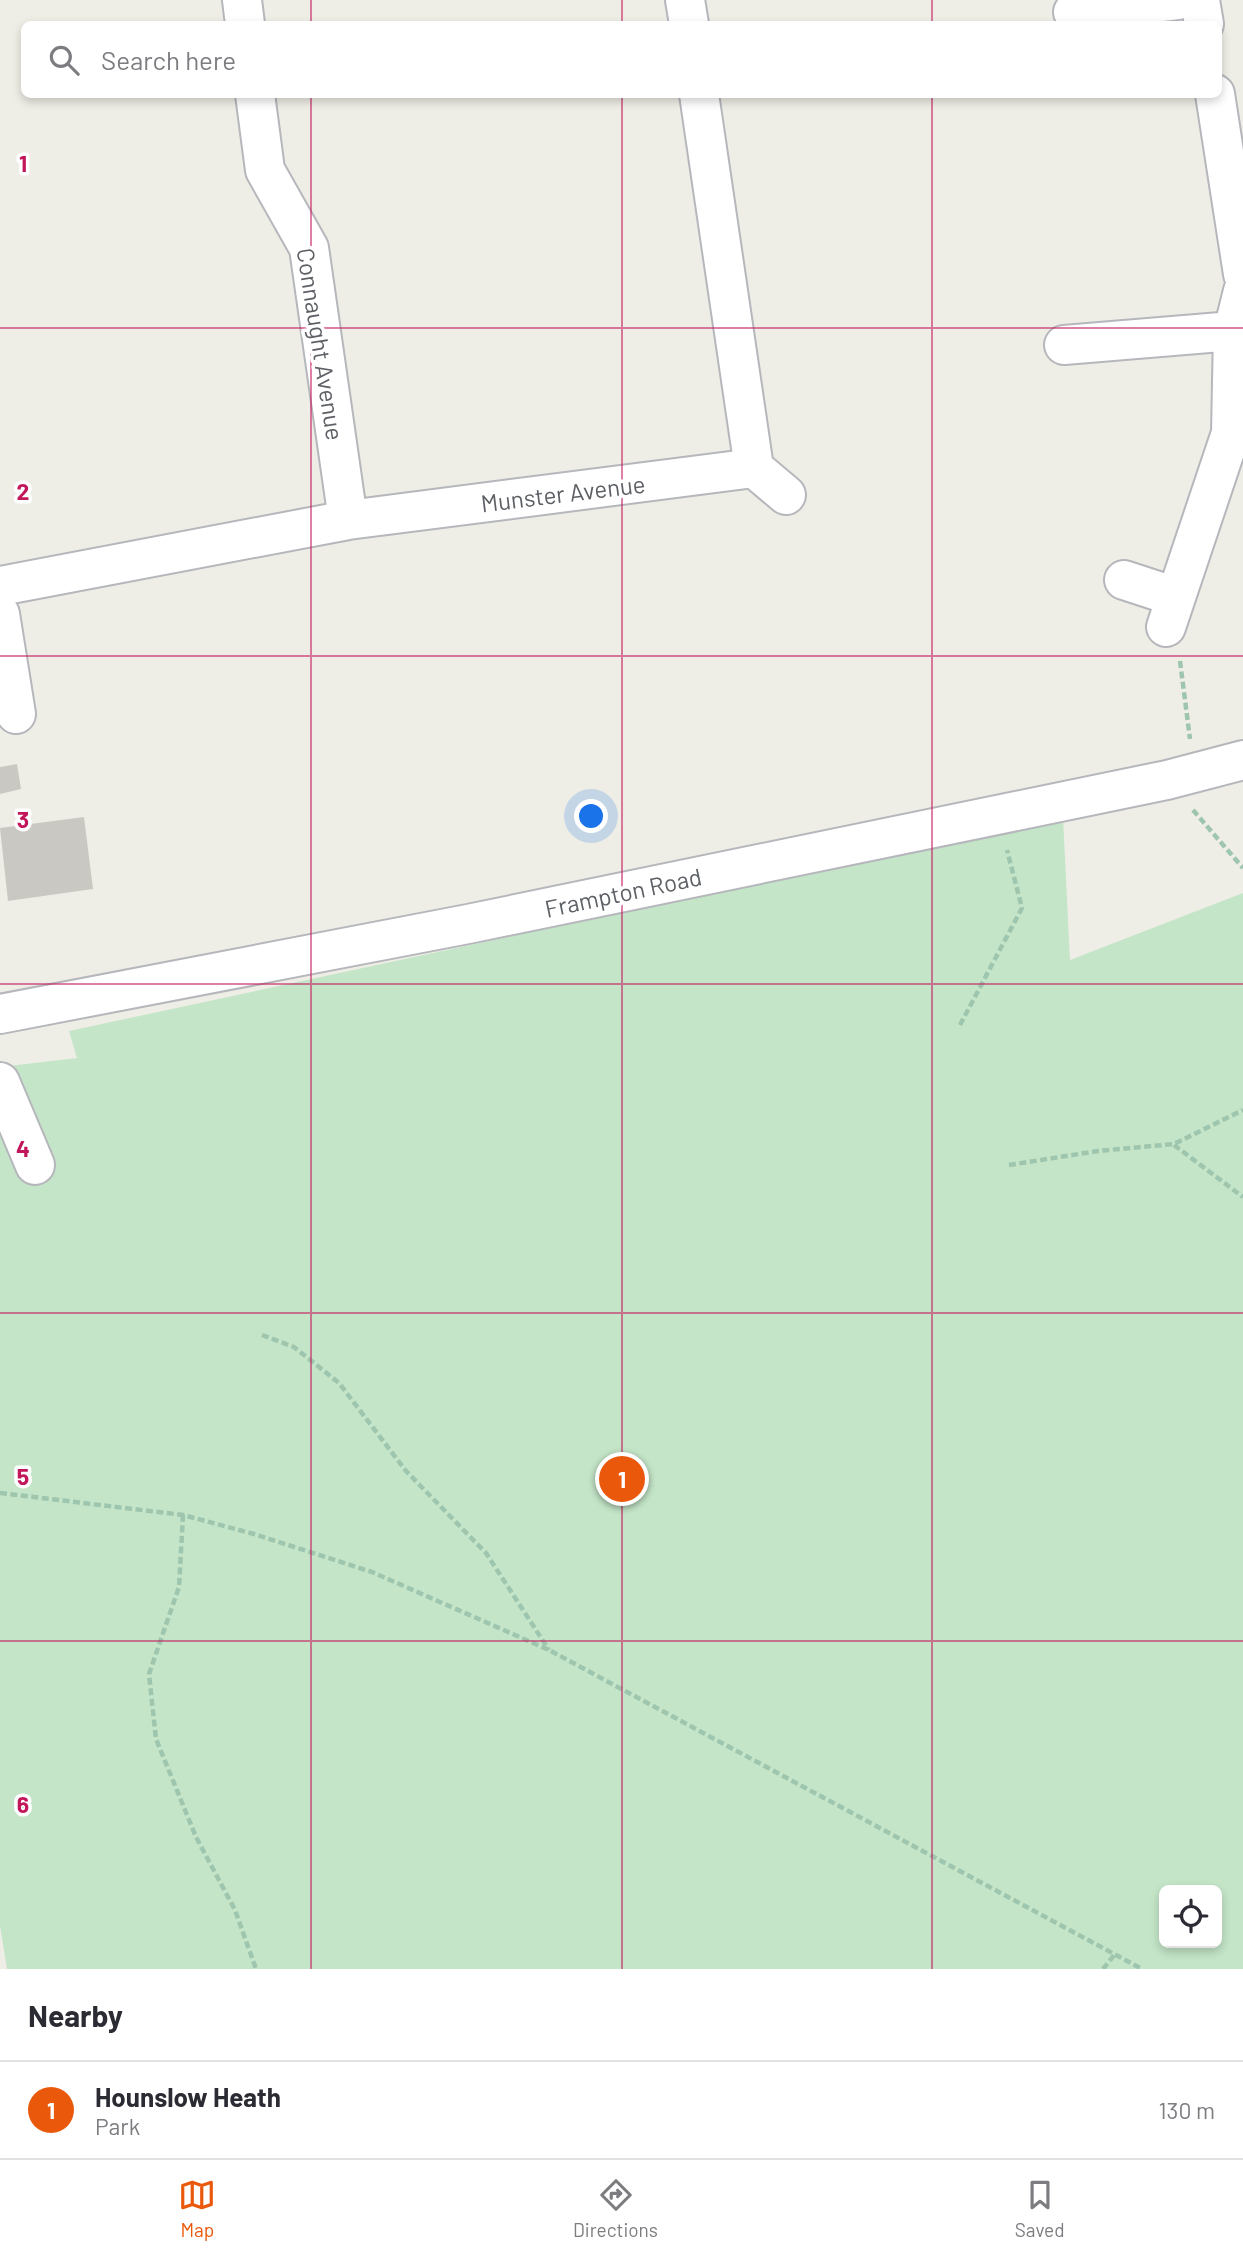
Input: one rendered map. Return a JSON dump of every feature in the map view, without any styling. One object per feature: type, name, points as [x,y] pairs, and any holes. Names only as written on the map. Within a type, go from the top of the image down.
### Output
[{"type":"street","points":[[242,0],[245,21]]},
{"type":"street","points":[[685,0],[688,21]]},
{"type":"street","points":[[1073,12],[1178,0]]},
{"type":"street","points":[[1200,0],[1204,21]]},
{"type":"street","name":"Connaught Avenue","points":[[256,98],[265,170],[309,248],[348,520]]},
{"type":"street","points":[[700,98],[754,468],[786,495]]},
{"type":"street","points":[[1216,98],[1243,274]]},
{"type":"street","points":[[1124,580],[1171,612],[1237,435],[1233,331],[1243,291]]},
{"type":"street","points":[[1064,345],[1233,331]]},
{"type":"street","name":"Munster Avenue","points":[[0,586],[348,520],[754,468]]},
{"type":"street","points":[[0,614],[16,714]]},
{"type":"street","name":"Frampton Road","points":[[0,1014],[468,924],[1181,777],[1243,760]]},
{"type":"street","points":[[0,1082],[35,1165]]},
{"type":"path","points":[[1171,612],[1180,662],[1181,777],[1243,868]]},
{"type":"path","points":[[960,1025],[1021,908],[999,815]]},
{"type":"path","points":[[1009,1165],[1098,1151],[1174,1144],[1243,1110]]},
{"type":"path","points":[[1174,1144],[1243,1197]]},
{"type":"path","points":[[262,1335],[294,1348],[339,1383],[406,1471],[486,1553],[549,1650]]},
{"type":"path","points":[[0,1493],[183,1514],[372,1573],[549,1650],[1142,1969]]},
{"type":"path","points":[[183,1514],[179,1587],[149,1674],[156,1739],[196,1837],[235,1910],[256,1969]]},
{"type":"path","points":[[1102,1969],[1115,1954]]},
{"type":"green space","points":[[1063,818],[1070,960],[1243,893],[1243,1969],[7,1969],[0,1926],[0,1067],[77,1058],[69,1031]]},
{"type":"building","points":[[17,764],[21,789],[0,794],[0,767]]},
{"type":"building","points":[[84,817],[93,889],[8,901],[0,828]]},
{"type":"place","name":"Hounslow Heath","points":[[622,1479]]}]
